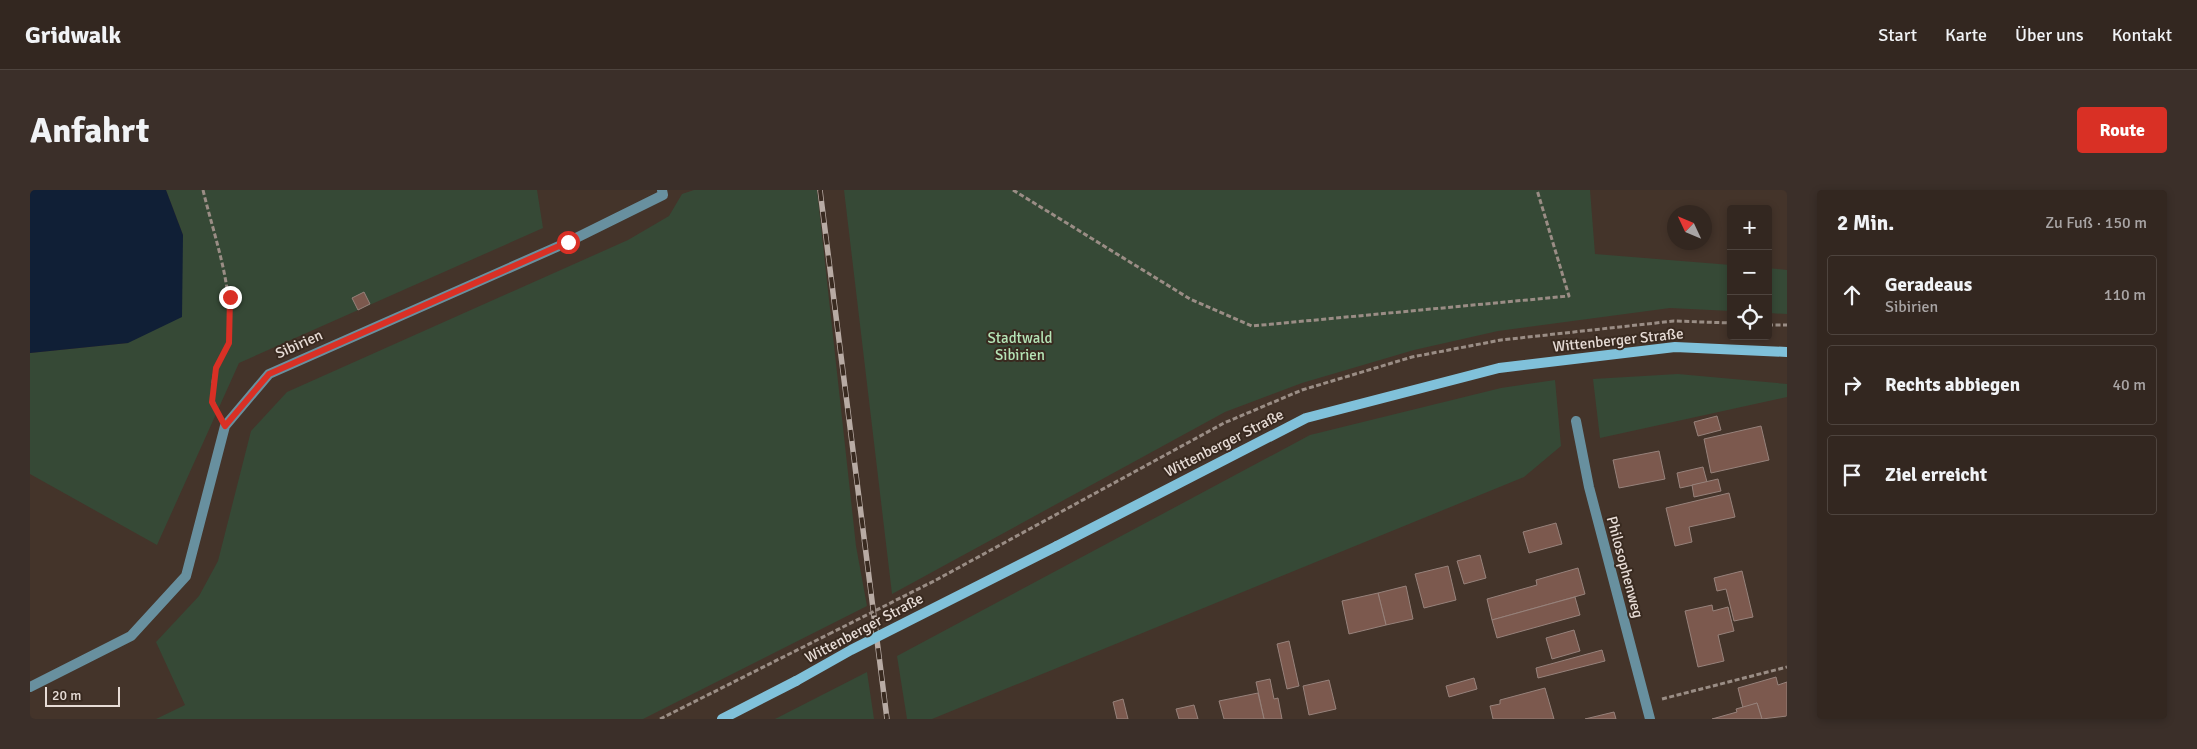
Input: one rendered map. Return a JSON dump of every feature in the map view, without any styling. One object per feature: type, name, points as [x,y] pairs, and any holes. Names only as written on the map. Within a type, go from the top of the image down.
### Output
[{"type":"main road","name":"Wittenberger Straße","points":[[722,719],[868,641],[1306,418],[1498,368],[1675,347],[1787,352]]},
{"type":"street","name":"Sibirien","points":[[30,687],[131,636],[186,576],[225,426],[269,374],[568,242],[663,195],[662,190]]},
{"type":"street","name":"Philosophenweg","points":[[1576,421],[1589,487],[1650,719]]},
{"type":"path","points":[[203,190],[220,249],[230,297],[229,343],[216,368],[212,402],[225,426]]},
{"type":"path","points":[[1014,190],[1190,299],[1252,326],[1569,296],[1537,190]]},
{"type":"path","points":[[1772,324],[1787,325]]},
{"type":"path","points":[[660,719],[936,580]]},
{"type":"path","points":[[1646,703],[1787,667]]},
{"type":"green space","points":[[166,190],[537,190],[543,228],[239,363],[157,545],[30,474],[30,353],[128,343],[183,235]]},
{"type":"green space","points":[[694,190],[817,190],[856,546],[867,606],[643,719],[156,719],[185,705],[156,642],[199,596],[218,561],[251,431],[287,392],[628,240],[669,216],[682,194]]},
{"type":"green space","name":"Stadtwald Sibirien","points":[[844,190],[1590,190],[1595,254],[1727,265],[1727,311],[1670,308],[1498,331],[1414,350],[1302,383],[1225,412],[892,594]]},
{"type":"green space","points":[[1772,268],[1787,270],[1787,314],[1772,313]]},
{"type":"green space","points":[[1678,374],[1787,384],[1787,397],[1600,438],[1593,379]]},
{"type":"green space","points":[[1555,380],[1561,446],[1524,477],[932,719],[907,719],[897,656],[1310,435],[1501,388]]},
{"type":"green space","points":[[867,672],[874,719],[775,719]]},
{"type":"water","points":[[30,190],[166,190],[183,235],[182,317],[128,343],[30,353]]},
{"type":"building","points":[[364,292],[370,304],[358,310],[352,298]]},
{"type":"building","points":[[1717,416],[1721,430],[1698,436],[1694,422]]},
{"type":"building","points":[[1761,426],[1769,460],[1711,473],[1704,439]]},
{"type":"building","points":[[1659,451],[1665,479],[1619,488],[1613,460]]},
{"type":"building","points":[[1703,467],[1707,482],[1680,488],[1677,473]]},
{"type":"building","points":[[1718,479],[1721,491],[1694,497],[1692,485]]},
{"type":"building","points":[[1729,493],[1735,517],[1689,527],[1692,542],[1675,546],[1666,508]]},
{"type":"building","points":[[1556,523],[1562,544],[1529,553],[1523,532]]},
{"type":"building","points":[[1480,555],[1486,578],[1464,584],[1457,561]]},
{"type":"building","points":[[1448,566],[1456,600],[1424,608],[1415,574]]},
{"type":"building","points":[[1578,568],[1585,594],[1492,620],[1487,599],[1537,585],[1536,580]]},
{"type":"building","points":[[1742,571],[1753,617],[1734,621],[1726,589],[1717,591],[1714,578]]},
{"type":"building","points":[[1406,586],[1413,619],[1386,625],[1378,593]]},
{"type":"building","points":[[1378,593],[1386,625],[1349,634],[1342,601]]},
{"type":"building","points":[[1575,597],[1580,615],[1497,638],[1492,620]]},
{"type":"building","points":[[1712,605],[1713,611],[1728,607],[1734,631],[1718,635],[1724,661],[1698,667],[1685,611]]},
{"type":"building","points":[[1574,630],[1580,651],[1552,659],[1546,638]]},
{"type":"building","points":[[1289,641],[1299,686],[1287,689],[1277,644]]},
{"type":"building","points":[[1602,650],[1605,661],[1538,678],[1536,668]]},
{"type":"building","points":[[1776,677],[1778,685],[1787,682],[1787,716],[1762,719],[1757,703],[1743,708],[1738,688]]},
{"type":"building","points":[[1474,678],[1477,689],[1449,697],[1446,686]]},
{"type":"building","points":[[1270,679],[1274,699],[1278,698],[1282,719],[1264,719],[1256,682]]},
{"type":"building","points":[[1329,680],[1336,709],[1309,715],[1303,686]]},
{"type":"building","points":[[1545,688],[1554,719],[1493,719],[1490,706],[1500,704],[1500,700]]},
{"type":"building","points":[[1258,693],[1264,719],[1224,719],[1219,701]]},
{"type":"building","points":[[1123,699],[1128,719],[1117,719],[1113,702]]},
{"type":"building","points":[[1757,703],[1762,719],[1712,719],[1737,712],[1736,709]]},
{"type":"building","points":[[1194,705],[1198,719],[1179,719],[1176,709]]},
{"type":"building","points":[[1614,712],[1616,719],[1585,719]]},
{"type":"railway","points":[[820,190],[887,719]]},
{"type":"route","points":[[230,297],[229,343],[216,368],[212,402],[225,426],[269,374],[568,242]]}]
